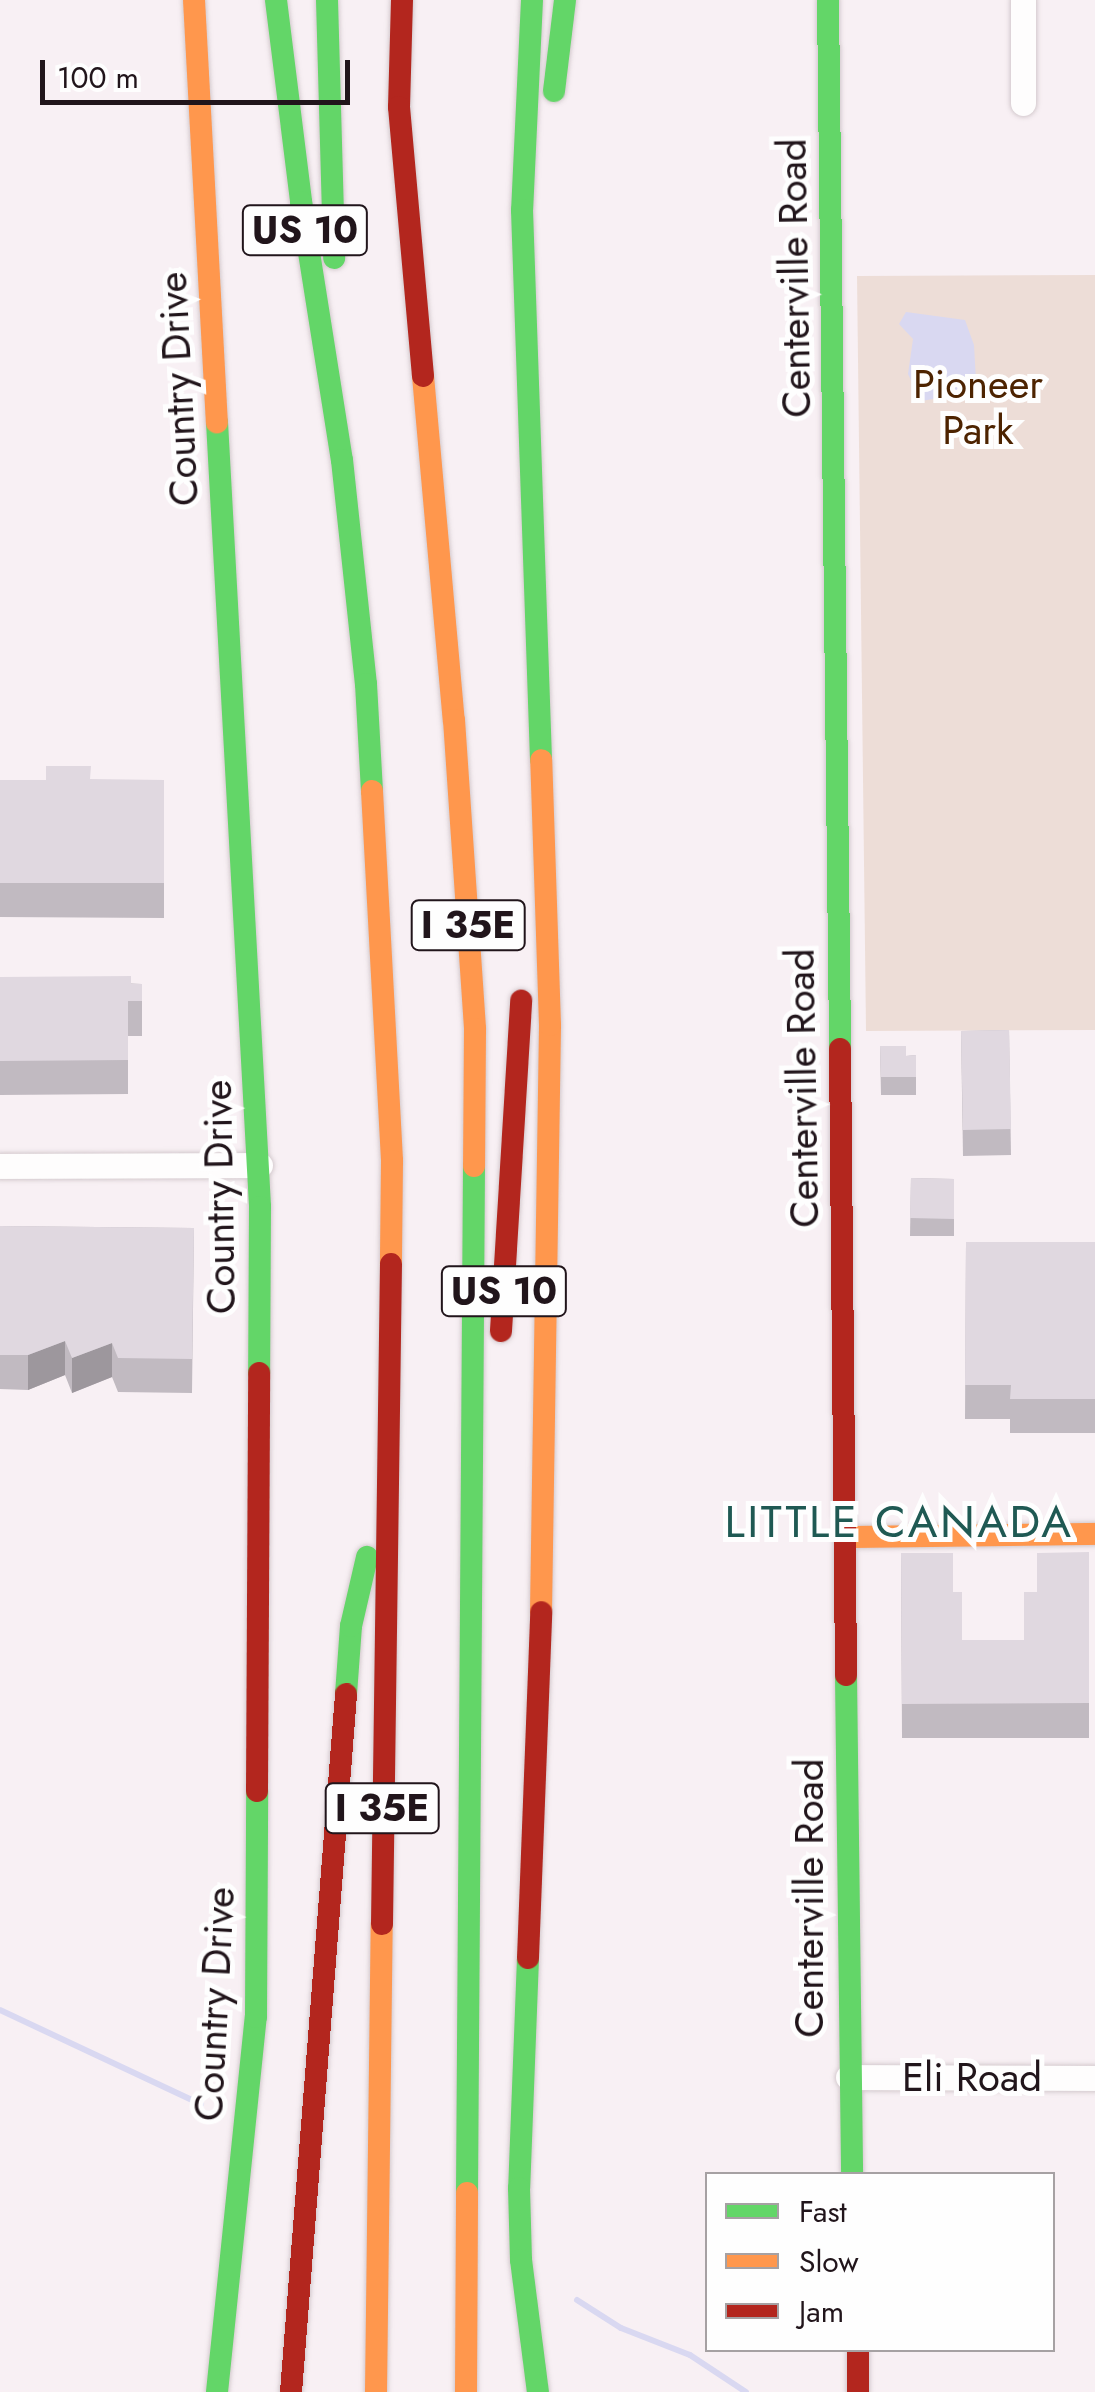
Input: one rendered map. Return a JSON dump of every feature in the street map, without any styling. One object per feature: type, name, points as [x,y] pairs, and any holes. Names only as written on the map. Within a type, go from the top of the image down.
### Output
[{"type":"main road","name":"Country Drive","points":[[194,0],[260,1165],[258,1974],[252,2073],[217,2392]]},
{"type":"main road","name":"US 10","points":[[276,0],[301,202],[342,460]]},
{"type":"main road","name":"I 35E","points":[[328,0],[342,460],[366,684],[392,1161],[376,2392]]},
{"type":"main road","name":"I 35E","points":[[402,0],[399,107],[454,720],[475,1029],[466,2392]]},
{"type":"main road","name":"US 10","points":[[499,1360],[538,730],[522,210],[532,0]]},
{"type":"main road","points":[[528,326],[565,0]]},
{"type":"main road","name":"Centerville Road","points":[[828,0],[852,2172]]},
{"type":"main road","points":[[538,730],[550,1025],[540,1665],[519,2188],[521,2260],[538,2392]]},
{"type":"main road","points":[[469,1852],[496,1419]]},
{"type":"main road","points":[[291,2392],[350,1626],[386,1477]]},
{"type":"main road","points":[[844,1537],[1095,1534]]},
{"type":"main road","points":[[858,2352],[858,2392]]},
{"type":"street","points":[[1023,103],[1024,0]]},
{"type":"street","points":[[0,1166],[260,1165]]},
{"type":"street","name":"Eli Road","points":[[848,2077],[1095,2078]]},
{"type":"green space","name":"Pioneer Park","points":[[1095,275],[1095,1030],[866,1031],[857,276]]},
{"type":"water","points":[[906,312],[965,320],[974,345],[976,381],[969,393],[921,401],[908,374],[913,339],[899,324]]},
{"type":"building","points":[[46,766],[91,766],[90,779],[164,780],[164,883],[0,883],[0,780],[46,780]]},
{"type":"building","points":[[131,976],[131,984],[142,984],[142,1001],[128,1001],[128,1060],[0,1061],[0,977]]},
{"type":"building","points":[[1009,1030],[1011,1129],[963,1130],[961,1031]]},
{"type":"building","points":[[880,1046],[906,1046],[906,1056],[916,1055],[916,1077],[881,1077]]},
{"type":"building","points":[[911,1178],[954,1179],[954,1219],[910,1218]]},
{"type":"building","points":[[0,1226],[194,1228],[192,1359],[118,1358],[112,1343],[72,1358],[65,1341],[28,1355],[0,1355]]},
{"type":"building","points":[[966,1242],[1095,1242],[1095,1399],[1010,1399],[1011,1385],[965,1385]]},
{"type":"building","points":[[1089,1552],[1089,1703],[902,1704],[901,1553],[953,1553],[953,1592],[962,1592],[962,1640],[1024,1640],[1024,1592],[1037,1592],[1037,1553]]},
{"type":"waterway","points":[[0,2010],[201,2104]]},
{"type":"waterway","points":[[577,2300],[621,2328],[690,2355],[746,2392]]},
{"type":"traffic: fast","points":[[276,0],[301,202],[342,460],[366,684],[372,791]]},
{"type":"traffic: fast","points":[[327,0],[334,258]]},
{"type":"traffic: fast","points":[[532,0],[522,210],[541,760]]},
{"type":"traffic: fast","points":[[554,91],[565,0]]},
{"type":"traffic: fast","points":[[828,0],[840,1049]]},
{"type":"traffic: fast","points":[[217,422],[260,1207],[259,1373]]},
{"type":"traffic: fast","points":[[467,2193],[474,1166]]},
{"type":"traffic: fast","points":[[346,1694],[351,1626],[367,1557]]},
{"type":"traffic: fast","points":[[846,1675],[852,2172]]},
{"type":"traffic: fast","points":[[217,2392],[256,2017],[257,1791]]},
{"type":"traffic: fast","points":[[528,1958],[519,2188],[521,2260],[538,2392]]},
{"type":"traffic: slow","points":[[194,0],[217,422]]},
{"type":"traffic: slow","points":[[423,376],[454,720],[475,1029],[474,1166]]},
{"type":"traffic: slow","points":[[541,760],[550,1025],[541,1612]]},
{"type":"traffic: slow","points":[[372,791],[392,1161],[391,1264]]},
{"type":"traffic: slow","points":[[844,1537],[1095,1534]]},
{"type":"traffic: slow","points":[[376,2392],[382,1924]]},
{"type":"traffic: slow","points":[[466,2392],[467,2193]]},
{"type":"traffic: jam","points":[[402,0],[399,107],[423,376]]},
{"type":"traffic: jam","points":[[501,1331],[521,1001]]},
{"type":"traffic: jam","points":[[840,1049],[846,1675]]},
{"type":"traffic: jam","points":[[382,1924],[391,1264]]},
{"type":"traffic: jam","points":[[257,1791],[259,1373]]},
{"type":"traffic: jam","points":[[528,1958],[541,1612]]},
{"type":"traffic: jam","points":[[291,2392],[346,1694]]},
{"type":"traffic: jam","points":[[858,2352],[858,2392]]},
{"type":"district","name":"LITTLE CANADA","points":[[899,1522]]}]
